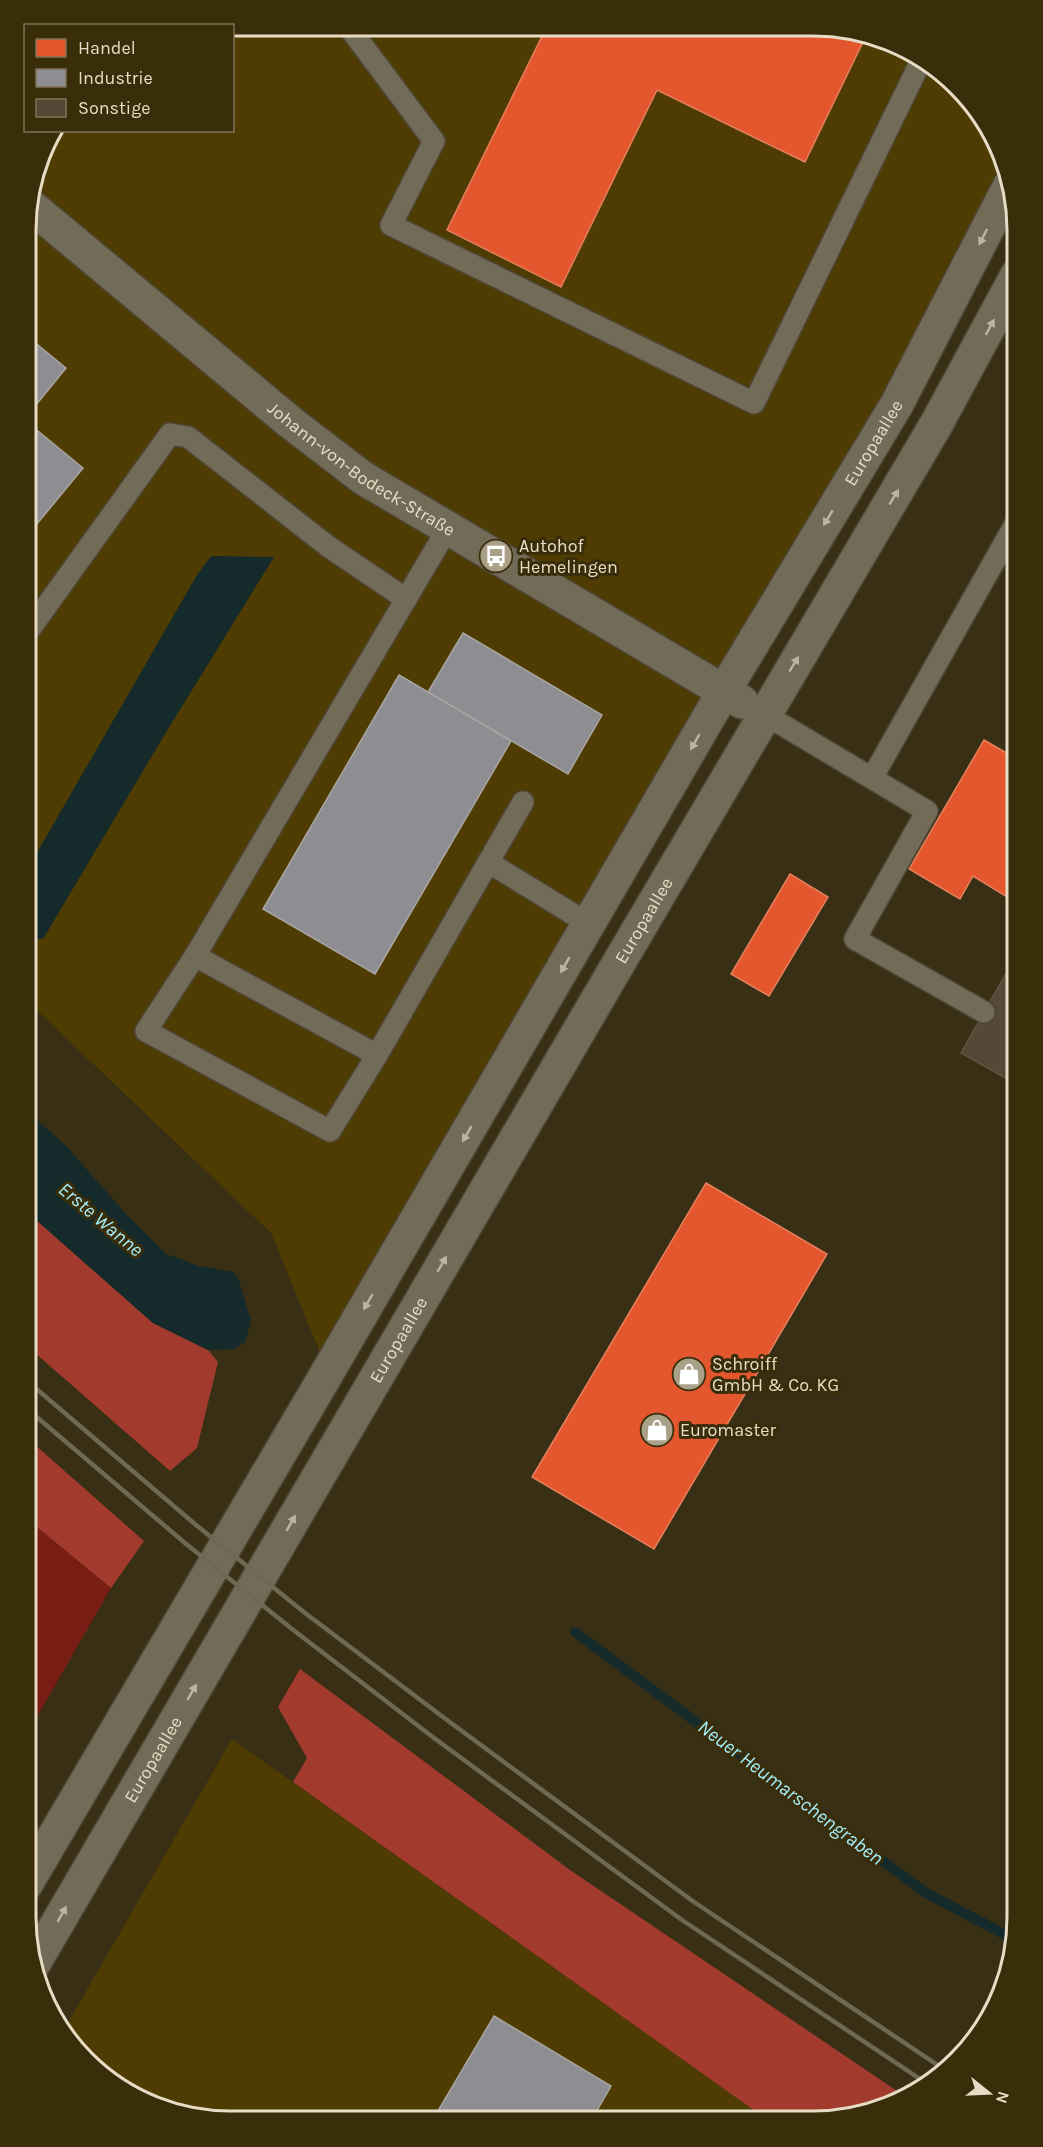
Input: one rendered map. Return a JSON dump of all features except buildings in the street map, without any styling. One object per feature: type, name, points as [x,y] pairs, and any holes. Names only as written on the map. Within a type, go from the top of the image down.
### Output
[{"type":"street","name":"Europaallee","points":[[36,1867],[724,692],[897,404],[1004,197]]},
{"type":"street","name":"Johann-von-Bodeck-Straße","points":[[37,211],[290,422],[363,478],[724,692]]},
{"type":"street","name":"Europaallee","points":[[40,1953],[764,714],[938,423],[1007,294]]},
{"type":"street","points":[[724,692],[764,714]]},
{"type":"lane","points":[[356,36],[435,141],[391,225],[754,403],[918,67]]},
{"type":"lane","points":[[36,620],[170,434],[188,437],[329,547],[406,599]]},
{"type":"lane","points":[[448,528],[195,956],[146,1031],[330,1131],[377,1055],[523,802]]},
{"type":"lane","points":[[872,778],[1007,539]]},
{"type":"lane","points":[[764,714],[927,812],[855,939],[984,1012]]},
{"type":"lane","points":[[488,862],[589,924]]},
{"type":"lane","points":[[195,956],[377,1055]]},
{"type":"shaded area","points":[[234,36],[826,36],[875,46],[899,56],[941,84],[974,122],[997,168],[1005,210],[331,1379],[271,1233],[36,1010],[36,217],[43,180],[62,133],[234,132]]},
{"type":"shaded area","points":[[36,1220],[153,1323],[208,1350],[218,1362],[197,1448],[170,1471],[36,1354]]},
{"type":"shaded area","points":[[36,1446],[144,1541],[111,1588],[36,1526]]},
{"type":"shaded area","points":[[36,1526],[111,1588],[36,1719]]},
{"type":"shaded area","points":[[300,1669],[570,1870],[898,2091],[875,2101],[826,2111],[755,2111],[293,1782],[307,1758],[278,1707]]},
{"type":"shaded area","points":[[232,1739],[755,2111],[230,2111],[205,2109],[156,2096],[133,2085],[93,2054],[68,2023]]},
{"type":"water","points":[[211,556],[274,557],[43,939],[36,939],[36,854],[197,575]]},
{"type":"water","name":"Erste Wanne","points":[[36,1119],[66,1146],[127,1215],[166,1254],[199,1266],[233,1272],[239,1280],[251,1321],[245,1342],[234,1349],[208,1350],[153,1323],[36,1220]]},
{"type":"waterway","name":"Neuer Heumarschengraben","points":[[575,1632],[926,1893],[1006,1935]]},
{"type":"railway","points":[[36,1389],[196,1525],[305,1613],[447,1720],[694,1902],[938,2065]]},
{"type":"railway","points":[[36,1416],[185,1543],[434,1738],[682,1920],[920,2079]]},
{"type":"place","name":"Autohof Hemelingen","points":[[496,556]]},
{"type":"place","name":"Schroiff GmbH & Co. KG","points":[[689,1374]]},
{"type":"place","name":"Euromaster","points":[[657,1430]]}]
